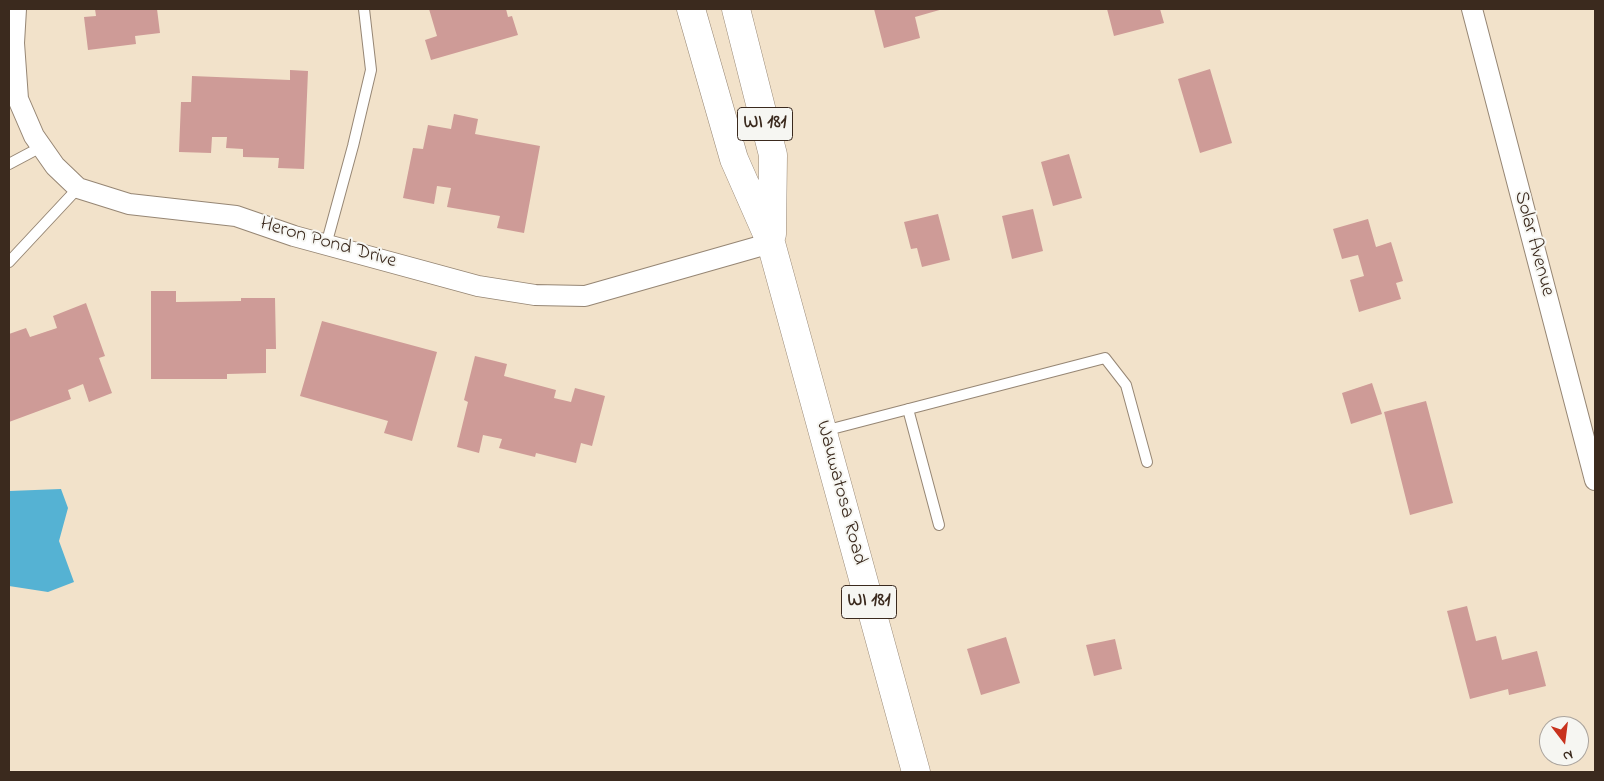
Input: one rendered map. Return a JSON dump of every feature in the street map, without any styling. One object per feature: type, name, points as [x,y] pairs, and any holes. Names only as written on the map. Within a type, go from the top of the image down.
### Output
[{"type":"main road","name":"Wauwatosa Road","points":[[691,9],[734,159],[772,242],[916,772]]},
{"type":"main road","name":"Wauwatosa Road","points":[[736,9],[773,155],[772,242]]},
{"type":"street","name":"Heron Pond Drive","points":[[16,9],[14,43],[18,99],[34,136],[55,166],[78,188],[129,204],[236,216],[294,236],[478,286],[535,295],[585,296],[772,242]]},
{"type":"street","name":"Solar Avenue","points":[[1472,9],[1595,480]]},
{"type":"lane","points":[[326,245],[371,70],[364,9]]},
{"type":"lane","points":[[9,164],[41,147]]},
{"type":"lane","points":[[9,262],[78,188]]},
{"type":"lane","points":[[823,432],[1105,358],[1126,385],[1147,462]]},
{"type":"lane","points":[[908,409],[939,525]]},
{"type":"water","points":[[61,489],[68,508],[59,541],[74,582],[48,592],[9,586],[9,491]]},
{"type":"building","points":[[95,9],[157,9],[160,33],[135,36],[136,44],[88,50],[84,17],[96,16]]},
{"type":"building","points":[[429,9],[506,9],[508,17],[512,16],[518,35],[431,60],[425,40],[437,36]]},
{"type":"building","points":[[874,9],[943,9],[915,17],[920,38],[884,48]]},
{"type":"building","points":[[1107,9],[1160,9],[1164,23],[1114,36]]},
{"type":"building","points":[[1210,69],[1232,143],[1200,153],[1178,79]]},
{"type":"building","points":[[290,70],[308,71],[304,169],[278,168],[279,158],[243,157],[243,149],[226,148],[227,137],[212,137],[211,153],[179,152],[181,102],[191,102],[192,76],[290,80]]},
{"type":"building","points":[[454,114],[478,119],[475,134],[540,146],[524,233],[497,228],[500,216],[447,207],[451,188],[437,186],[434,204],[403,198],[413,148],[423,149],[428,125],[451,129]]},
{"type":"building","points":[[1069,154],[1082,198],[1053,206],[1041,162]]},
{"type":"building","points":[[1033,209],[1043,251],[1012,259],[1002,216]]},
{"type":"building","points":[[938,214],[950,260],[922,267],[917,248],[911,249],[904,222]]},
{"type":"building","points":[[1368,219],[1376,247],[1391,242],[1403,281],[1396,283],[1401,299],[1359,312],[1350,280],[1364,276],[1358,255],[1342,259],[1333,229]]},
{"type":"building","points":[[151,291],[176,291],[176,302],[241,301],[241,298],[275,298],[276,349],[266,349],[266,373],[227,374],[227,379],[151,379]]},
{"type":"building","points":[[86,303],[105,356],[99,358],[112,393],[89,402],[83,384],[68,390],[71,399],[9,422],[9,334],[26,328],[30,337],[57,328],[53,316]]},
{"type":"building","points":[[322,321],[437,352],[412,441],[384,433],[388,421],[300,396]]},
{"type":"building","points":[[475,356],[507,364],[504,376],[556,390],[554,398],[571,402],[575,388],[605,396],[592,446],[581,443],[576,463],[536,453],[535,457],[499,448],[502,439],[483,435],[479,453],[457,447],[468,402],[464,400]]},
{"type":"building","points":[[1372,383],[1382,414],[1351,424],[1342,393]]},
{"type":"building","points":[[1426,401],[1453,503],[1410,515],[1384,412]]},
{"type":"building","points":[[1467,606],[1476,641],[1496,636],[1502,660],[1537,651],[1546,686],[1509,695],[1508,689],[1470,699],[1447,611]]},
{"type":"building","points":[[1006,637],[1020,683],[981,695],[967,649]]},
{"type":"building","points":[[1115,639],[1122,669],[1094,676],[1086,645]]}]
